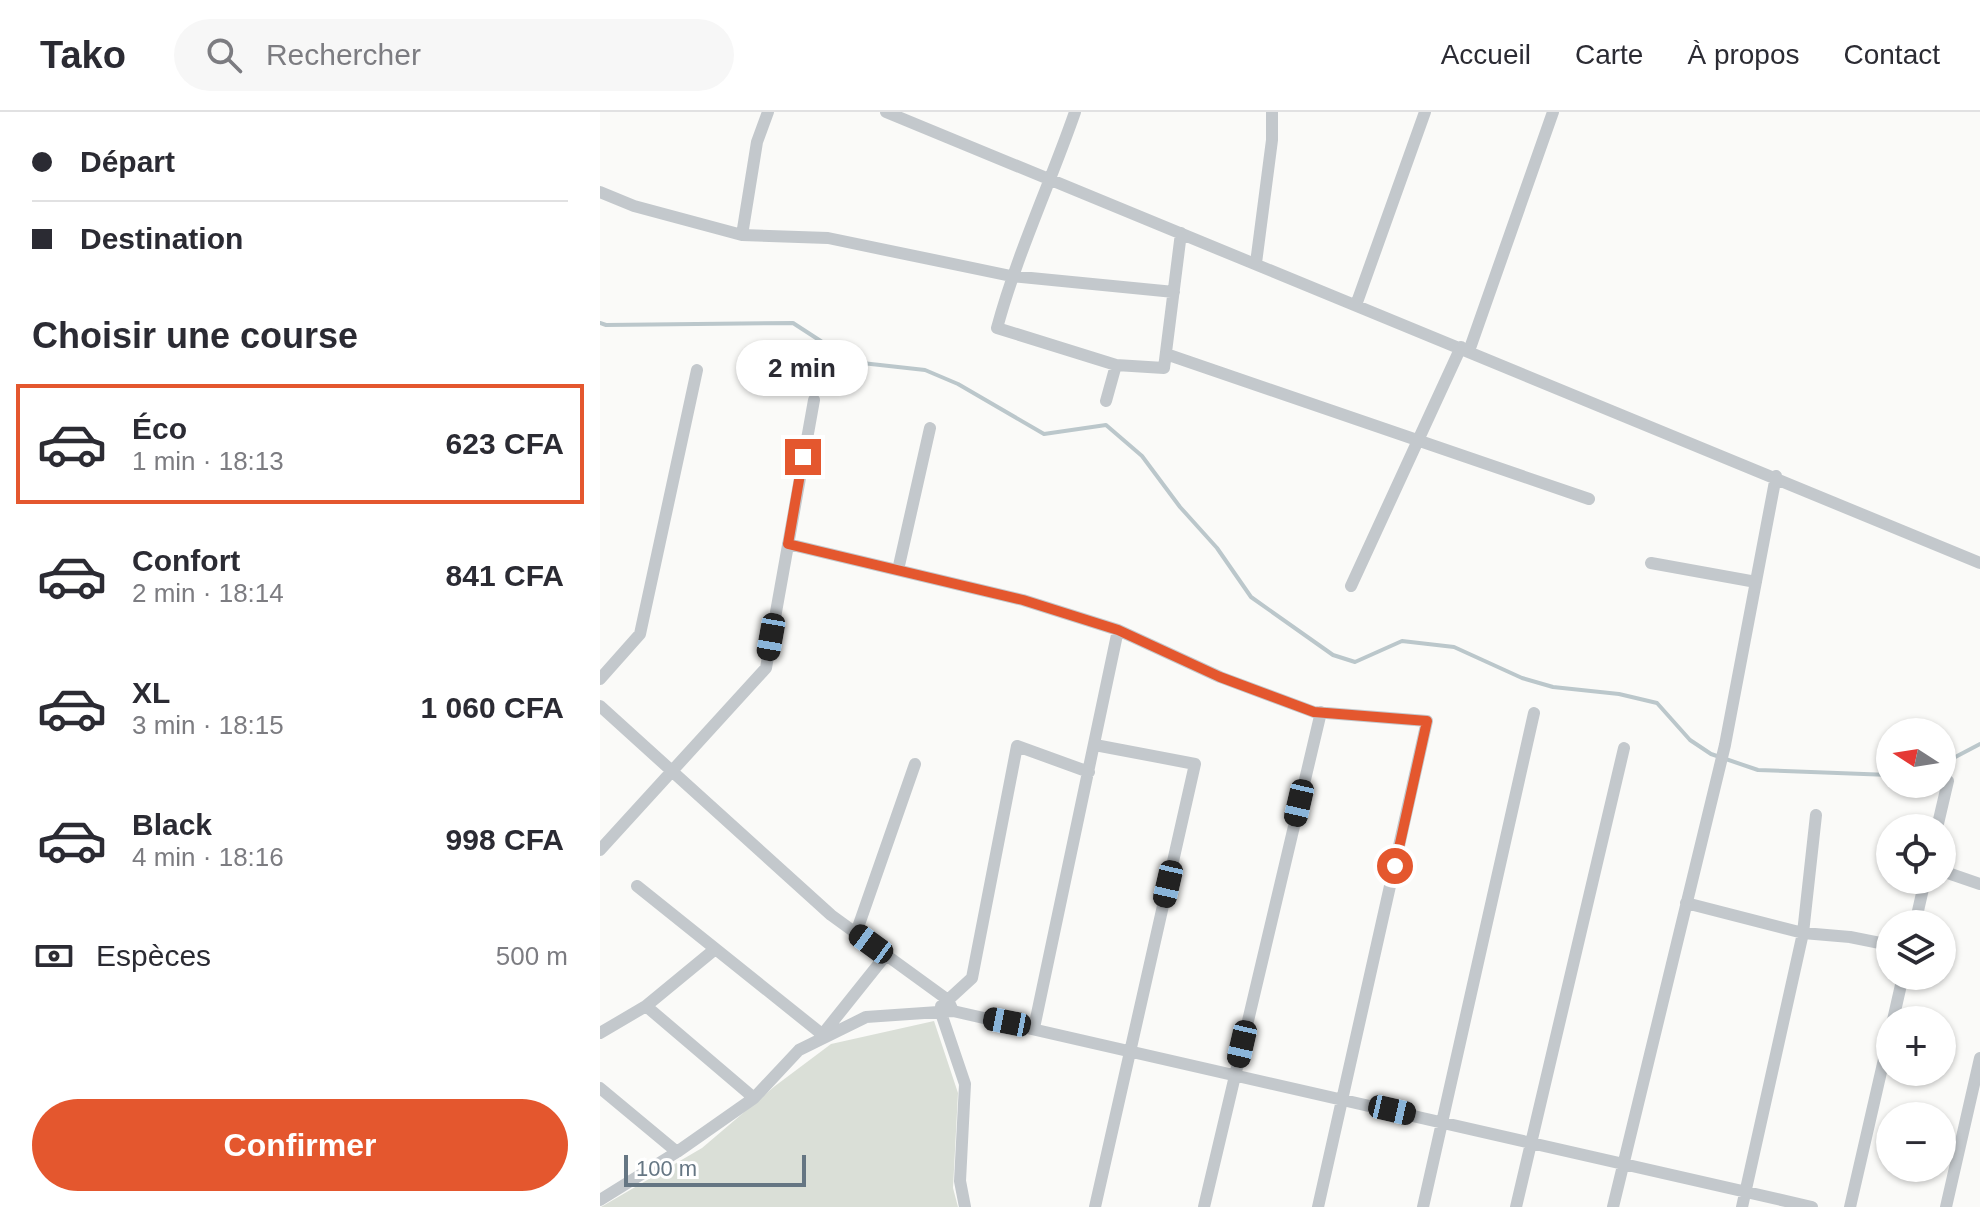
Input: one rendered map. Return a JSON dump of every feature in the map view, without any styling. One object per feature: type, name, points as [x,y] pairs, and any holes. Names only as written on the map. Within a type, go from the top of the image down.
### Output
[{"type":"street","points":[[742,235],[757,142],[768,112]]},
{"type":"street","points":[[886,112],[1776,476],[1980,563]]},
{"type":"street","points":[[1075,112],[1052,180],[1011,276],[997,328],[1116,365],[1164,368],[1181,233]]},
{"type":"street","points":[[1256,263],[1272,140],[1272,112]]},
{"type":"street","points":[[1356,305],[1425,112]]},
{"type":"street","points":[[1351,586],[1418,441],[1465,349],[1553,112]]},
{"type":"street","points":[[600,192],[634,206],[742,235],[828,238],[1011,276],[1174,292]]},
{"type":"street","points":[[1166,354],[1589,499]]},
{"type":"street","points":[[1106,401],[1116,365]]},
{"type":"street","points":[[600,679],[640,634],[697,370]]},
{"type":"street","points":[[600,850],[766,668],[814,400]]},
{"type":"street","points":[[898,570],[930,428]]},
{"type":"street","points":[[1613,1207],[1725,745],[1776,476]]},
{"type":"street","points":[[788,544],[1023,600],[1118,630],[1220,677],[1321,712],[1427,721],[1318,1207]]},
{"type":"street","points":[[1651,563],[1756,582]]},
{"type":"street","points":[[1034,1028],[1118,630]]},
{"type":"street","points":[[600,706],[831,915],[946,1005],[965,1084],[960,1181],[965,1207]]},
{"type":"street","points":[[1204,1207],[1321,712]]},
{"type":"street","points":[[1423,1207],[1534,713]]},
{"type":"street","points":[[1095,745],[1195,764],[1095,1207]]},
{"type":"street","points":[[946,1005],[972,978],[1017,746],[1089,772]]},
{"type":"street","points":[[1516,1207],[1624,748]]},
{"type":"street","points":[[856,933],[915,764]]},
{"type":"street","points":[[1742,1207],[1803,933],[1816,815]]},
{"type":"street","points":[[1956,876],[1980,884]]},
{"type":"street","points":[[637,886],[823,1035]]},
{"type":"street","points":[[1686,903],[1803,933],[1876,942]]},
{"type":"street","points":[[600,1033],[646,1006],[714,950]]},
{"type":"street","points":[[600,1200],[677,1152],[754,1098],[799,1050],[823,1035],[886,955]]},
{"type":"street","points":[[799,1050],[866,1017],[946,1005],[1034,1028],[1812,1207]]},
{"type":"street","points":[[646,1006],[754,1098]]},
{"type":"street","points":[[1946,1207],[1980,1058]]},
{"type":"street","points":[[1850,1207],[1878,1086]]},
{"type":"street","points":[[600,1088],[677,1152]]},
{"type":"shaded area","points":[[934,1021],[958,1093],[953,1188],[958,1207],[601,1207],[702,1148],[775,1086],[831,1044]]},
{"type":"waterway","points":[[600,323],[793,323],[853,362],[925,370],[958,384],[1044,434],[1106,425],[1142,456],[1180,507],[1217,548],[1251,597],[1333,655],[1355,662],[1402,641],[1454,647],[1522,678],[1553,687],[1619,694],[1657,703],[1690,740],[1711,754],[1758,770],[1876,774]]},
{"type":"waterway","points":[[1956,757],[1980,744]]},
{"type":"route","points":[[803,457],[788,544],[1023,600],[1118,630],[1220,677],[1314,712],[1427,721],[1395,866]]}]
